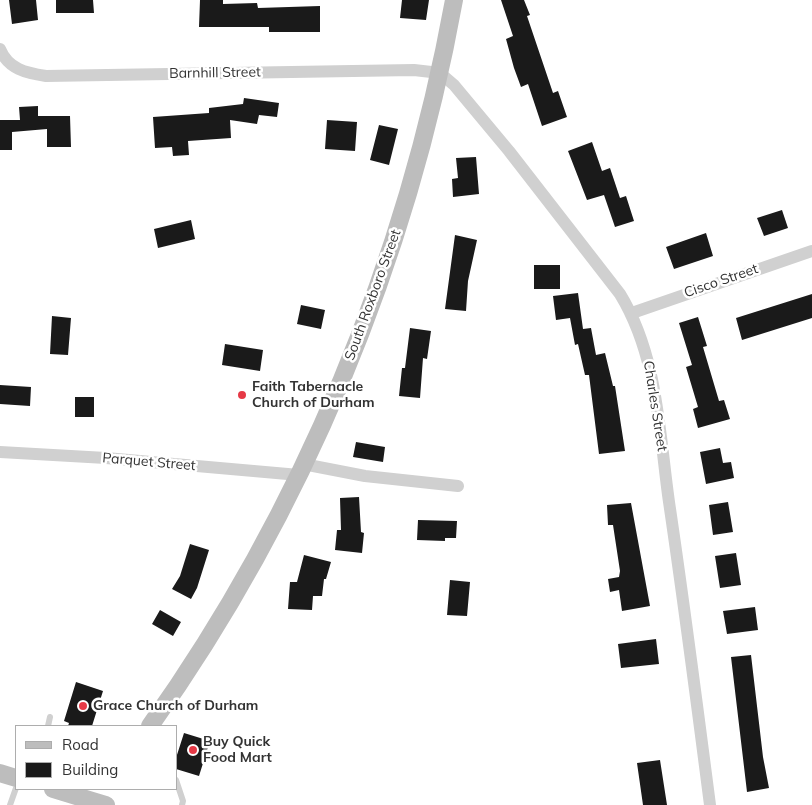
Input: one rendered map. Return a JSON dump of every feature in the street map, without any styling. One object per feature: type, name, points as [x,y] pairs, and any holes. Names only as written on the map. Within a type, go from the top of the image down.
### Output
[{"type":"street","name":"South Roxboro Street","points":[[151,725],[176,690],[226,610],[301,470],[372,304],[410,190],[440,73],[454,0]]},
{"type":"street","name":"Barnhill Street","points":[[0,49],[10,65],[31,74],[46,76],[414,70],[440,73]]},
{"type":"street","name":"Charles Street","points":[[440,73],[454,85],[510,151],[620,294],[632,313],[643,340],[649,366],[710,805]]},
{"type":"street","name":"Cisco Street","points":[[632,313],[812,250]]},
{"type":"street","name":"Parquet Street","points":[[0,452],[301,470],[458,486]]},
{"type":"street","points":[[0,773],[15,778]]},
{"type":"street","points":[[56,790],[99,800]]},
{"type":"lane","points":[[48,725],[50,717]]},
{"type":"lane","points":[[178,786],[183,801],[182,805]]},
{"type":"lane","points":[[10,805],[15,790]]},
{"type":"building","points":[[9,0],[36,0],[38,20],[12,24]]},
{"type":"building","points":[[56,0],[93,0],[94,13],[56,13]]},
{"type":"building","points":[[200,0],[223,0],[223,4],[257,3],[258,8],[320,6],[320,32],[269,32],[269,27],[199,27]]},
{"type":"building","points":[[402,0],[429,0],[426,20],[400,18]]},
{"type":"building","points":[[501,0],[524,0],[530,15],[527,16],[553,93],[558,91],[567,117],[542,126],[528,84],[521,87],[514,68],[506,39],[513,36]]},
{"type":"building","points":[[244,98],[279,103],[277,117],[259,115],[257,124],[230,120],[231,138],[188,141],[189,155],[173,156],[172,147],[155,148],[153,117],[209,113],[209,108],[243,104]]},
{"type":"building","points":[[38,106],[38,116],[70,116],[71,147],[47,147],[47,129],[12,132],[12,150],[0,150],[0,120],[20,120],[19,107]]},
{"type":"building","points":[[327,120],[357,122],[355,151],[325,149]]},
{"type":"building","points":[[379,125],[398,129],[389,165],[370,160]]},
{"type":"building","points":[[592,142],[602,171],[610,168],[620,198],[626,196],[634,221],[615,227],[604,195],[587,200],[568,151]]},
{"type":"building","points":[[476,157],[479,194],[453,197],[452,179],[458,178],[456,158]]},
{"type":"building","points":[[782,210],[788,228],[764,236],[757,218]]},
{"type":"building","points":[[191,220],[195,239],[158,248],[154,229]]},
{"type":"building","points":[[706,233],[713,256],[674,269],[666,247]]},
{"type":"building","points":[[455,235],[477,240],[468,281],[466,311],[445,309]]},
{"type":"building","points":[[534,265],[560,265],[560,289],[534,289]]},
{"type":"building","points":[[578,293],[583,329],[591,328],[596,355],[605,353],[613,386],[615,386],[625,451],[599,454],[589,375],[585,375],[578,344],[575,345],[570,318],[556,320],[553,296]]},
{"type":"building","points":[[812,294],[812,318],[742,340],[736,318]]},
{"type":"building","points":[[301,305],[325,310],[321,329],[297,324]]},
{"type":"building","points":[[52,316],[71,318],[68,355],[50,354]]},
{"type":"building","points":[[698,317],[707,346],[703,347],[719,401],[724,400],[730,419],[698,428],[693,409],[698,407],[686,367],[692,365],[679,323]]},
{"type":"building","points":[[410,328],[431,331],[427,359],[423,358],[420,398],[399,396],[402,368],[405,368]]},
{"type":"building","points":[[225,344],[263,350],[260,371],[222,365]]},
{"type":"building","points":[[0,385],[31,387],[30,406],[0,404]]},
{"type":"building","points":[[75,397],[94,397],[94,417],[75,417]]},
{"type":"building","points":[[356,442],[385,447],[383,462],[353,457]]},
{"type":"building","points":[[720,448],[723,463],[731,462],[734,478],[706,484],[700,452]]},
{"type":"building","points":[[359,497],[361,532],[364,533],[362,553],[335,550],[337,530],[341,530],[340,498]]},
{"type":"building","points":[[728,502],[733,532],[713,535],[709,505]]},
{"type":"building","points":[[631,503],[650,606],[622,611],[619,590],[610,592],[608,579],[619,577],[620,571],[613,525],[608,525],[607,505]]},
{"type":"building","points":[[418,520],[457,521],[456,538],[445,538],[445,541],[417,540]]},
{"type":"building","points":[[190,544],[209,550],[197,588],[191,599],[172,589],[180,576]]},
{"type":"building","points":[[736,553],[741,585],[720,588],[715,556]]},
{"type":"building","points":[[304,555],[331,562],[326,579],[324,579],[322,596],[313,596],[312,610],[288,609],[290,582],[297,582]]},
{"type":"building","points":[[450,580],[470,582],[467,616],[447,615]]},
{"type":"building","points":[[755,607],[758,630],[727,634],[723,611]]},
{"type":"building","points":[[160,610],[181,622],[173,636],[152,624]]},
{"type":"building","points":[[656,639],[659,664],[621,668],[618,644]]},
{"type":"building","points":[[751,655],[763,757],[769,788],[747,792],[731,657]]},
{"type":"building","name":"Grace Church of Durham","points":[[76,682],[103,691],[92,725],[68,725],[69,723],[64,721]]},
{"type":"building","name":"Buy Quick Food Mart","points":[[184,733],[210,741],[199,776],[178,770],[178,752]]},
{"type":"building","points":[[660,760],[667,805],[643,805],[637,763]]},
{"type":"place","name":"Faith Tabernacle Church of Durham","points":[[242,395]]},
{"type":"place","name":"Grace Church of Durham","points":[[83,706]]},
{"type":"place","name":"Buy Quick Food Mart","points":[[193,750]]}]
